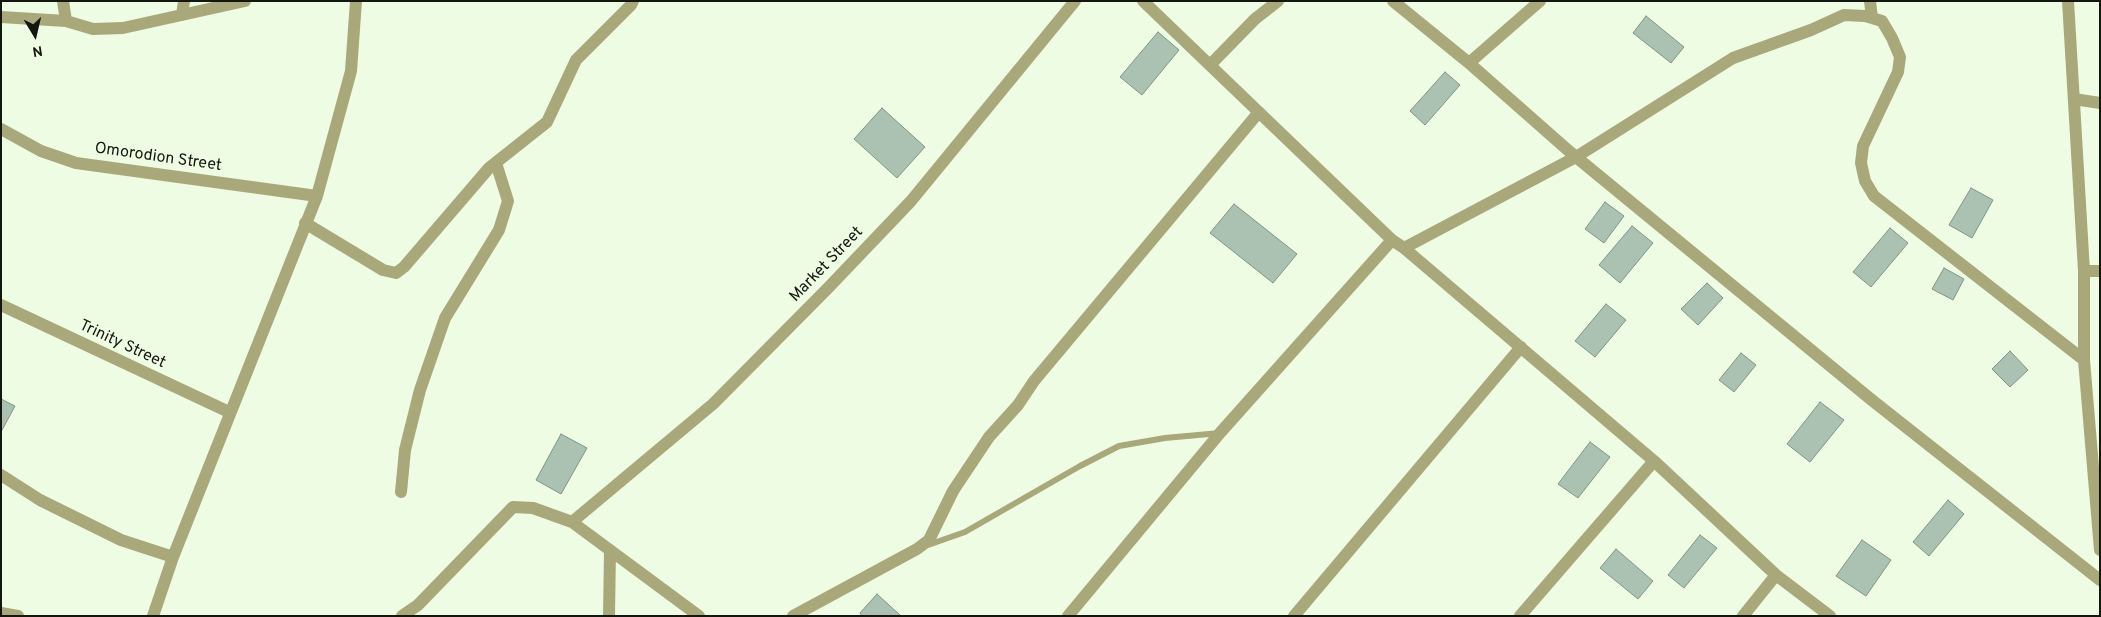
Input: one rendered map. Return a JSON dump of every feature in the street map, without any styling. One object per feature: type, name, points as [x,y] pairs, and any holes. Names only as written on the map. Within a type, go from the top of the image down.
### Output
[{"type":"street","points":[[63,1],[66,21]]},
{"type":"street","points":[[182,15],[184,1]]},
{"type":"street","points":[[1,18],[66,21],[93,29],[123,28],[245,1]]},
{"type":"street","points":[[154,616],[173,557],[229,412],[317,196],[351,72],[356,1]]},
{"type":"street","points":[[305,223],[383,270],[396,273],[404,267],[490,168],[547,122],[576,60],[633,1]]},
{"type":"street","name":"Market Street","points":[[572,522],[713,404],[829,287],[910,201],[1075,1]]},
{"type":"street","points":[[1142,1],[1392,240],[1404,248],[1654,461],[1776,575],[1830,616]]},
{"type":"street","points":[[1210,65],[1255,19],[1278,1]]},
{"type":"street","points":[[1393,1],[1469,63],[1576,157],[1873,401],[2100,580]]},
{"type":"street","points":[[1469,63],[1540,1]]},
{"type":"street","points":[[1870,1],[1872,18]]},
{"type":"street","points":[[2068,1],[2084,271],[2084,360],[2095,440],[2100,550]]},
{"type":"street","points":[[1404,248],[1576,157],[1733,58],[1811,30],[1844,15],[1872,18],[1882,21],[1900,57],[1898,72],[1863,146],[1861,163],[1865,181],[1874,196],[2084,360]]},
{"type":"street","points":[[2074,99],[2100,103]]},
{"type":"street","points":[[793,616],[917,549],[929,540],[953,490],[989,437],[1018,406],[1034,380],[1259,112]]},
{"type":"street","name":"Omorodion Street","points":[[1,129],[41,151],[76,163],[317,196]]},
{"type":"street","points":[[401,492],[405,450],[420,390],[445,318],[499,230],[506,208],[508,201],[496,162]]},
{"type":"street","points":[[1068,616],[1220,434],[1392,240]]},
{"type":"street","points":[[2084,271],[2100,271]]},
{"type":"street","name":"Trinity Street","points":[[1,305],[229,412]]},
{"type":"street","points":[[1294,616],[1521,347]]},
{"type":"street","points":[[1520,616],[1654,461]]},
{"type":"street","points":[[1,475],[40,500],[121,540],[173,557]]},
{"type":"street","points":[[402,616],[418,605],[514,507],[533,508],[572,522],[699,616]]},
{"type":"street","points":[[608,616],[610,550]]},
{"type":"street","points":[[1743,616],[1776,575]]},
{"type":"street","points":[[1,613],[18,616]]},
{"type":"lane","points":[[917,549],[965,532],[1080,466],[1119,446],[1165,438],[1220,434]]},
{"type":"building","points":[[1646,16],[1684,47],[1671,63],[1633,33]]},
{"type":"building","points":[[1158,32],[1179,50],[1142,95],[1120,77]]},
{"type":"building","points":[[1445,72],[1460,85],[1425,125],[1410,111]]},
{"type":"building","points":[[882,108],[925,147],[897,178],[854,139]]},
{"type":"building","points":[[1971,188],[1993,200],[1972,238],[1949,225]]},
{"type":"building","points":[[1605,202],[1624,216],[1604,243],[1585,229]]},
{"type":"building","points":[[1234,204],[1297,254],[1273,283],[1210,233]]},
{"type":"building","points":[[1632,226],[1653,243],[1620,283],[1599,265]]},
{"type":"building","points":[[1890,228],[1908,243],[1871,287],[1853,272]]},
{"type":"building","points":[[1944,268],[1964,279],[1953,300],[1932,289]]},
{"type":"building","points":[[1707,283],[1723,298],[1698,325],[1681,309]]},
{"type":"building","points":[[1606,304],[1626,320],[1595,357],[1575,341]]},
{"type":"building","points":[[2010,351],[2028,370],[2010,387],[1992,369]]},
{"type":"building","points":[[1741,353],[1756,365],[1734,392],[1719,380]]},
{"type":"building","points":[[1,399],[15,406],[1,432]]},
{"type":"building","points":[[1820,402],[1844,420],[1810,462],[1787,444]]},
{"type":"building","points":[[561,434],[587,448],[561,494],[536,480]]},
{"type":"building","points":[[1590,442],[1610,457],[1578,498],[1558,484]]},
{"type":"building","points":[[1948,500],[1964,514],[1929,556],[1913,542]]},
{"type":"building","points":[[1700,535],[1717,548],[1684,588],[1668,575]]},
{"type":"building","points":[[1862,540],[1891,560],[1866,596],[1836,576]]},
{"type":"building","points":[[1616,549],[1653,581],[1638,599],[1600,568]]},
{"type":"building","points":[[877,594],[901,616],[862,616],[860,613]]}]
